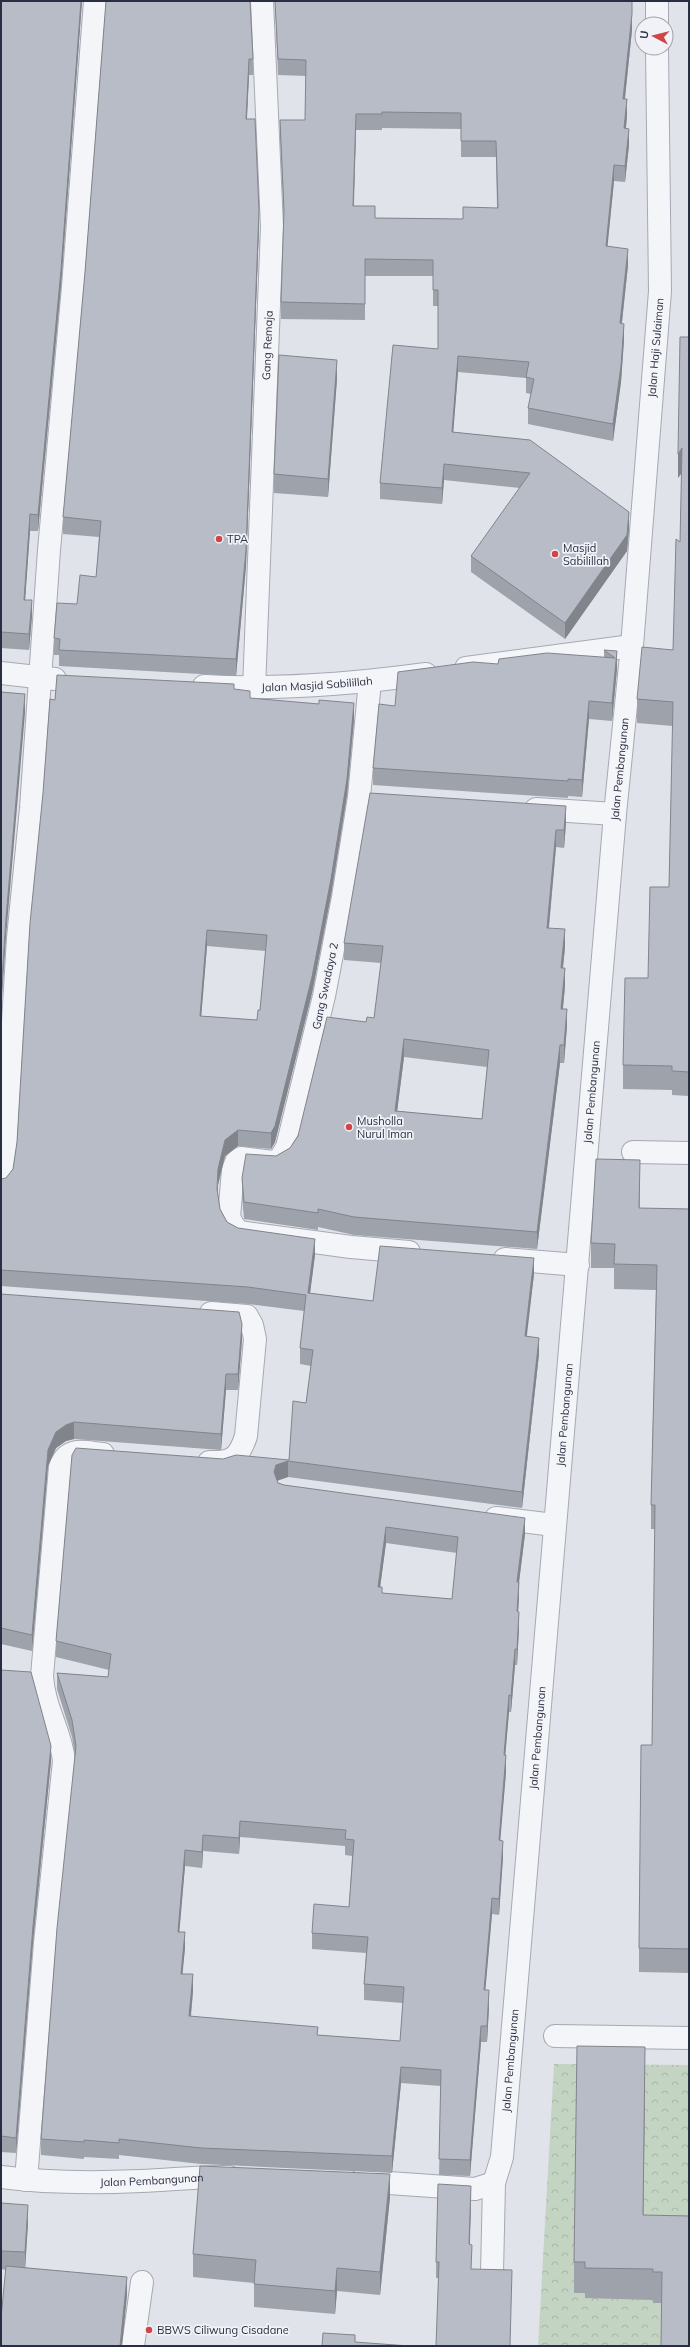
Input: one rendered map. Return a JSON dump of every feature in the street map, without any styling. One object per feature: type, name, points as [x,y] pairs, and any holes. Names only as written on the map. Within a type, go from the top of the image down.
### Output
[{"type":"street","points":[[1,1184],[6,1133],[18,938],[31,808],[49,550],[73,288],[95,1]]},
{"type":"street","name":"Gang Remaja","points":[[254,689],[272,227],[262,1]]},
{"type":"street","points":[[657,1],[657,16]]},
{"type":"street","name":"Jalan Haji Sulaiman","points":[[632,646],[660,291],[657,56]]},
{"type":"street","name":"Jalan Masjid Sabilillah","points":[[183,685],[254,689],[370,681],[632,646]]},
{"type":"street","name":"Jalan Pembangunan","points":[[492,2273],[494,2183],[502,2157],[615,814],[632,646]]},
{"type":"street","points":[[1,673],[73,680]]},
{"type":"street","name":"Gang Swadaya 2","points":[[370,681],[359,797],[324,996],[285,1153],[280,1159],[272,1162],[242,1158],[236,1162],[233,1170],[230,1217],[233,1225],[239,1232],[249,1234],[351,1247],[429,1253]]},
{"type":"street","points":[[359,797],[382,799]]},
{"type":"street","points":[[514,807],[615,814]]},
{"type":"street","points":[[633,1152],[689,1153]]},
{"type":"street","points":[[484,1258],[578,1265]]},
{"type":"street","points":[[192,1460],[224,1463],[235,1458],[242,1448],[246,1436],[255,1339],[247,1316],[194,1312]]},
{"type":"street","points":[[26,2180],[45,1943],[64,1761],[62,1744],[52,1722],[43,1694],[42,1676],[60,1466],[67,1455],[73,1451],[121,1455]]},
{"type":"street","points":[[475,1515],[554,1525]]},
{"type":"street","points":[[555,2036],[689,2038]]},
{"type":"street","name":"Jalan Pembangunan","points":[[1,2177],[26,2180],[140,2181],[204,2176],[250,2177]]},
{"type":"street","points":[[342,2181],[474,2188],[494,2183]]},
{"type":"street","points":[[136,2345],[142,2282]]},
{"type":"green space","points":[[554,2064],[689,2065],[689,2346],[538,2346]]},
{"type":"building","points":[[1,1],[81,1],[61,270],[38,515],[30,514],[24,600],[32,600],[29,634],[1,632]]},
{"type":"building","points":[[106,1],[250,1],[253,59],[249,59],[246,119],[255,119],[259,211],[246,550],[236,659],[59,650],[60,639],[54,638],[57,603],[77,604],[80,575],[96,577],[101,521],[63,517],[85,272]]},
{"type":"building","points":[[275,1],[632,1],[623,99],[627,99],[624,128],[629,129],[625,166],[614,165],[606,246],[628,249],[620,323],[624,324],[621,366],[613,424],[528,408],[534,379],[526,377],[529,362],[458,356],[452,432],[530,440],[629,512],[627,535],[565,623],[471,556],[530,473],[444,464],[442,488],[380,483],[393,345],[438,349],[438,290],[433,290],[433,260],[365,259],[365,304],[281,302],[284,210],[280,120],[305,120],[306,60],[278,59]],"holes":[[[382,112],[461,113],[461,141],[496,141],[498,208],[463,207],[463,219],[375,218],[375,206],[353,206],[356,114],[382,114]]]},
{"type":"building","points":[[680,337],[689,337],[689,1072],[672,1071],[672,1066],[623,1065],[625,978],[648,978],[650,887],[669,887],[673,702],[637,699],[642,647],[673,650],[676,539],[680,542],[682,448],[678,454]]},
{"type":"building","points":[[279,355],[337,360],[328,479],[274,474]]},
{"type":"building","points":[[604,650],[617,651],[612,703],[589,701],[582,780],[568,779],[568,781],[373,768],[379,704],[395,706],[398,672],[473,662],[498,664],[499,659],[547,653],[615,658]]},
{"type":"building","points":[[57,675],[234,684],[234,689],[250,691],[250,698],[319,704],[319,700],[354,703],[347,779],[331,879],[312,977],[275,1126],[271,1133],[238,1130],[225,1140],[218,1169],[217,1189],[220,1209],[227,1222],[238,1228],[315,1239],[308,1293],[373,1301],[380,1246],[534,1258],[525,1336],[539,1338],[522,1492],[288,1461],[276,1465],[274,1472],[278,1483],[284,1485],[525,1518],[517,1582],[519,1582],[517,1611],[519,1612],[517,1649],[515,1649],[511,1696],[509,1695],[504,1755],[506,1755],[499,1840],[503,1841],[499,1899],[492,1898],[484,1990],[489,1990],[487,2026],[481,2026],[470,2160],[439,2159],[441,2070],[401,2067],[392,2156],[201,2148],[119,2139],[119,2143],[84,2140],[84,2142],[41,2139],[57,1928],[76,1746],[72,1720],[57,1673],[108,1677],[111,1654],[56,1641],[72,1455],[76,1448],[223,1459],[236,1455],[289,1460],[293,1401],[306,1403],[313,1350],[300,1348],[306,1295],[248,1287],[1,1270],[1,1179],[6,1178],[13,1169],[17,1142],[30,923],[43,793],[50,699],[55,700]],"holes":[[[207,930],[267,935],[260,1010],[258,1010],[257,1020],[200,1016]],[[386,1527],[458,1537],[452,1599],[382,1593],[382,1587],[378,1587]],[[240,1821],[346,1830],[345,1839],[354,1840],[349,1907],[314,1904],[312,1933],[368,1937],[364,1984],[404,1987],[400,2041],[317,2035],[318,2027],[189,2016],[193,1974],[181,1974],[185,1932],[178,1932],[185,1850],[202,1852],[203,1835],[239,1838]]]},
{"type":"building","points":[[1,692],[25,694],[1,995]]},
{"type":"building","points":[[370,793],[566,806],[564,830],[556,830],[547,928],[565,929],[561,968],[565,968],[561,1009],[567,1009],[564,1045],[560,1045],[537,1232],[354,1217],[318,1209],[318,1213],[244,1202],[242,1178],[246,1154],[276,1156],[290,1148],[298,1136],[327,1017],[366,1022],[367,1017],[374,1018],[383,946],[344,943]],"holes":[[[404,1039],[489,1050],[482,1119],[395,1111]]]},
{"type":"building","points":[[596,1159],[640,1160],[639,1208],[689,1209],[689,1949],[639,1948],[641,1745],[652,1745],[655,1505],[651,1505],[657,1265],[614,1264],[615,1244],[591,1243]]},
{"type":"building","points":[[1,1294],[239,1312],[242,1324],[238,1374],[226,1374],[221,1434],[74,1422],[66,1425],[56,1432],[48,1450],[32,1635],[1,1628]]},
{"type":"building","points":[[1,1670],[31,1672],[51,1746],[33,1926],[16,2138],[1,2136]]},
{"type":"building","points":[[577,2046],[645,2047],[643,2215],[689,2216],[689,2346],[661,2346],[662,2272],[653,2272],[653,2269],[585,2268],[585,2262],[574,2262]]},
{"type":"building","points":[[200,2166],[390,2174],[380,2272],[337,2268],[335,2291],[254,2284],[256,2260],[193,2254]]},
{"type":"building","points":[[438,2184],[471,2186],[469,2244],[472,2245],[471,2269],[512,2270],[510,2346],[436,2346],[439,2262],[436,2262]]},
{"type":"building","points":[[1,2203],[28,2205],[25,2252],[1,2251]]},
{"type":"building","points":[[6,2266],[127,2277],[120,2346],[1,2346],[1,2318]]},
{"type":"building","points":[[323,2333],[355,2335],[355,2342],[409,2346],[322,2346]]},
{"type":"place","name":"TPA","points":[[219,539]]},
{"type":"place","name":"Masjid Sabilillah","points":[[555,554]]},
{"type":"place","name":"Musholla Nurul Iman","points":[[349,1127]]},
{"type":"place","name":"BBWS Ciliwung Cisadane","points":[[149,2330]]}]
